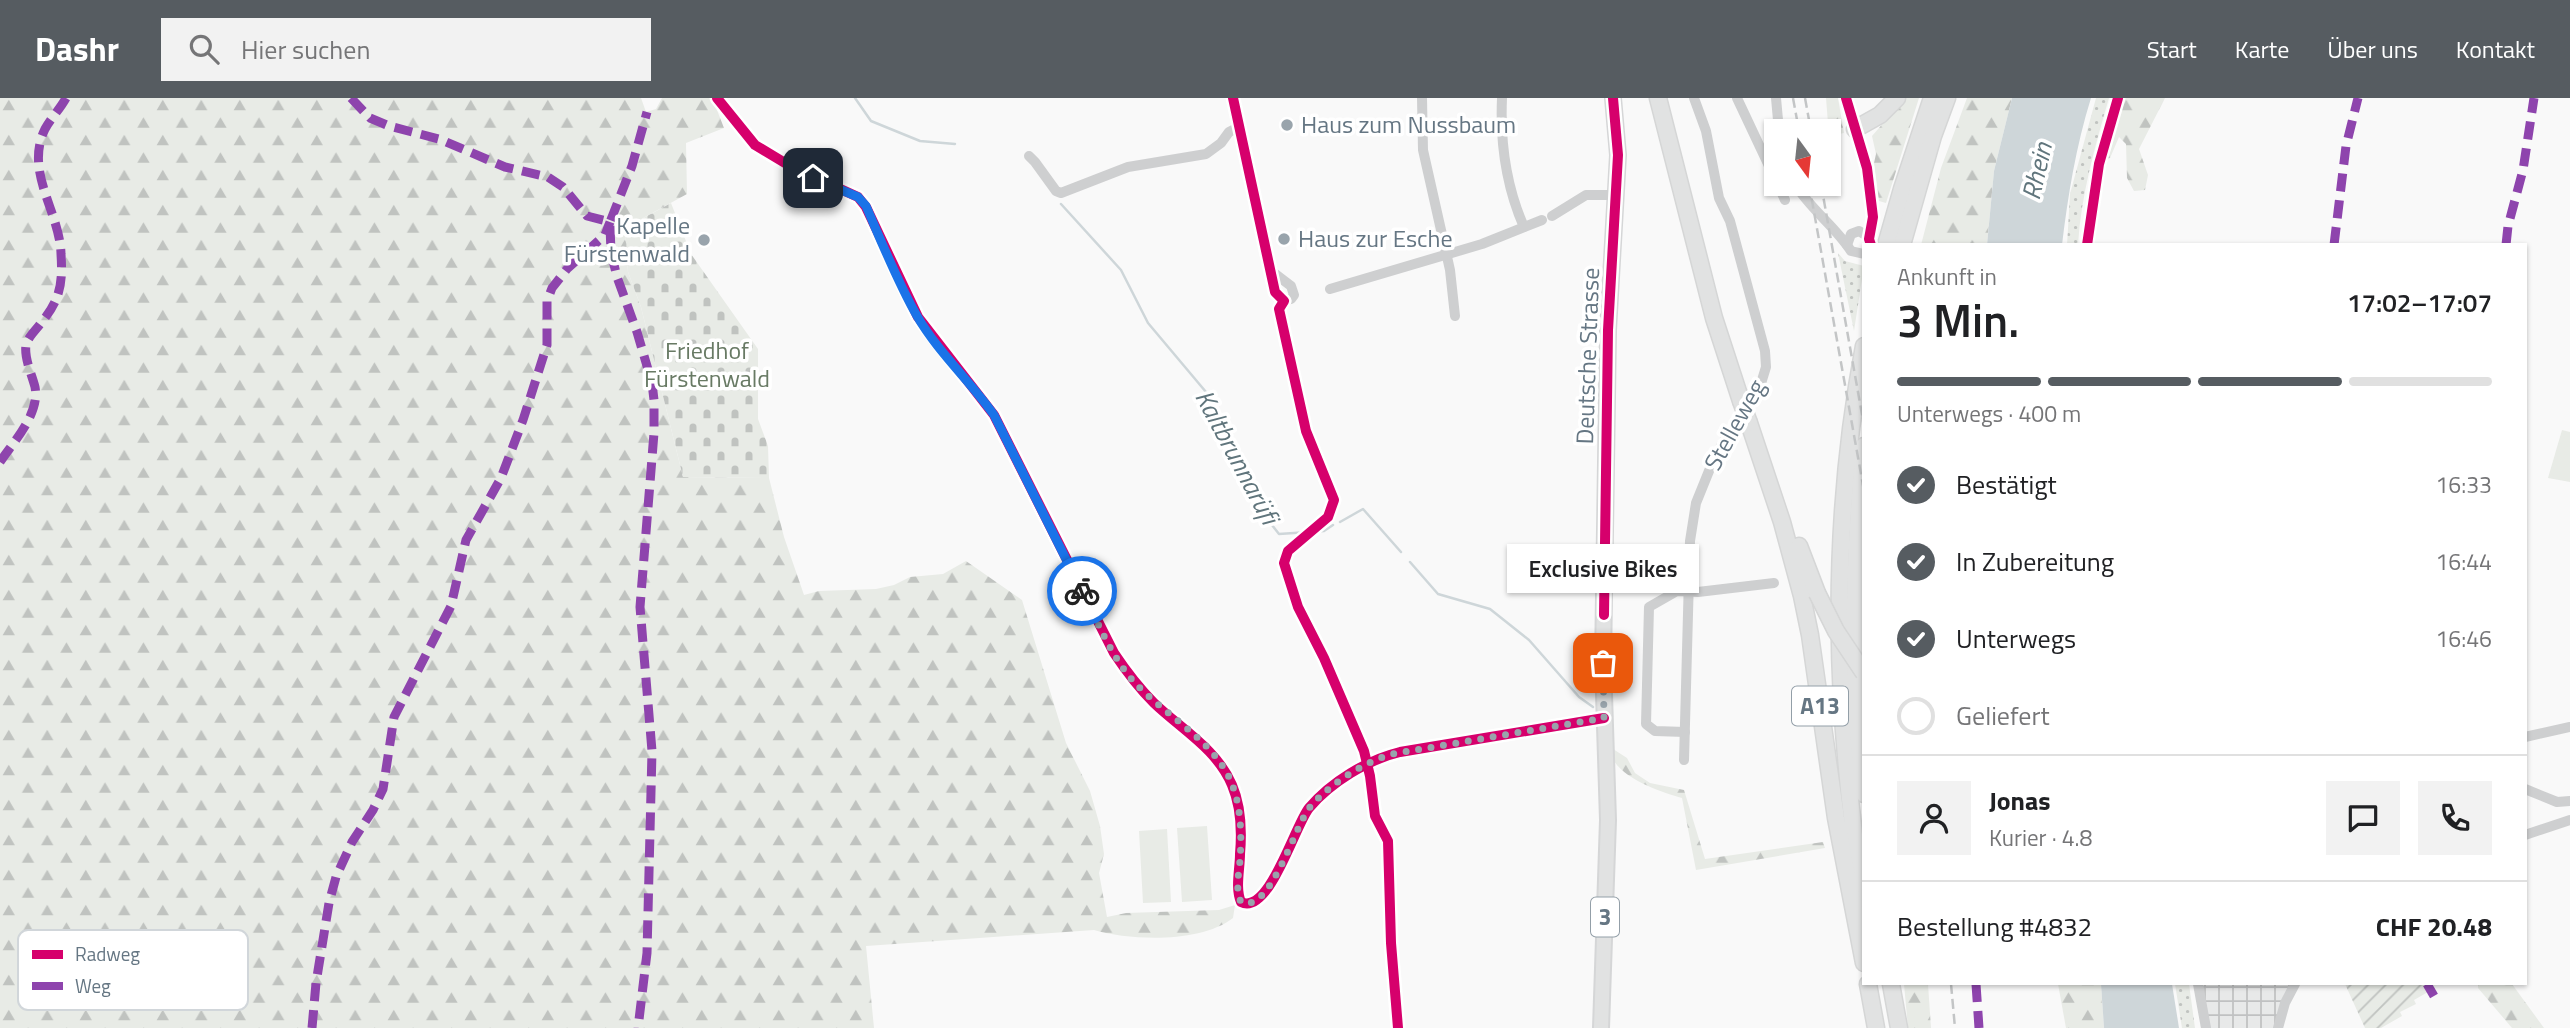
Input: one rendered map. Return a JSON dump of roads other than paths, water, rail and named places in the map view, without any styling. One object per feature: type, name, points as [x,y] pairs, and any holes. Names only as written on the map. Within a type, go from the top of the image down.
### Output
[{"type":"highway","name":"A13","points":[[1658,98],[1714,318],[1789,544],[1802,596],[1836,818],[1862,953]]},
{"type":"highway","points":[[1855,129],[1880,115],[1897,98]]},
{"type":"highway","points":[[1871,243],[1902,189],[1932,98]]},
{"type":"highway","points":[[1904,243],[1910,216],[1947,98]]},
{"type":"highway","name":"A13","points":[[1862,359],[1848,449],[1840,532],[1838,637],[1845,761],[1862,893]]},
{"type":"highway","name":"A13","points":[[1759,452],[1782,501],[1830,621],[1862,670]]},
{"type":"highway","name":"A13","points":[[1862,470],[1855,554],[1854,643],[1856,716],[1862,774]]},
{"type":"highway","points":[[1868,985],[1876,1028]]},
{"type":"highway","points":[[1876,985],[1883,1028]]},
{"type":"highway","points":[[1891,985],[1901,1028]]},
{"type":"highway","points":[[1900,985],[1901,1028]]},
{"type":"main road","name":"Deutsche Strasse","points":[[1601,1028],[1608,820],[1604,718],[1608,343],[1618,139],[1613,98]]},
{"type":"street","points":[[717,98],[755,145],[790,166],[858,197],[866,206],[918,317],[947,358],[994,415],[1114,653],[1133,681],[1156,705],[1213,754],[1228,775],[1239,812],[1241,852],[1238,894],[1241,902],[1253,904],[1265,891],[1288,851],[1302,818],[1315,802],[1340,781],[1368,764],[1400,752],[1604,718]]},
{"type":"street","points":[[1233,98],[1270,270]]},
{"type":"street","points":[[1422,98],[1423,150],[1446,254],[1455,316]]},
{"type":"street","points":[[1502,98],[1503,145],[1508,180],[1524,227]]},
{"type":"street","name":"Stelleweg","points":[[1684,760],[1690,541],[1699,495],[1722,444],[1759,390],[1766,366],[1765,351],[1736,244],[1717,189],[1706,131],[1694,98]]},
{"type":"street","points":[[1737,98],[1785,200]]},
{"type":"street","points":[[1776,98],[1778,119]]},
{"type":"street","points":[[1846,98],[1867,168],[1873,217],[1870,243]]},
{"type":"street","points":[[1029,156],[1056,191],[1061,193],[1128,167],[1206,154],[1221,143],[1229,132],[1239,127]]},
{"type":"street","points":[[1330,289],[1482,244],[1547,218],[1586,195],[1615,195]]},
{"type":"street","points":[[1803,196],[1831,224],[1851,251],[1862,249]]},
{"type":"street","points":[[1847,244],[1848,237],[1857,232],[1870,208]]},
{"type":"street","points":[[1831,224],[1865,233],[1868,243]]},
{"type":"street","points":[[1685,732],[1655,731],[1646,724],[1647,611],[1653,604],[1676,592],[1774,583]]},
{"type":"street","points":[[2527,737],[2570,727]]},
{"type":"street","points":[[2527,790],[2557,802],[2569,801]]},
{"type":"street","points":[[2527,834],[2570,820]]},
{"type":"street","points":[[2198,985],[2206,1028]]},
{"type":"street","points":[[2277,1028],[2294,985]]},
{"type":"water","name":"Rhein","points":[[2012,98],[2091,98],[2073,171],[2062,243],[1987,243],[1994,171]]},
{"type":"water","points":[[2101,985],[2172,985],[2179,1028],[2104,1028]]},
{"type":"waterway","name":"Kaltbrunnarüfi","points":[[855,98],[871,121],[920,141],[955,144]]},
{"type":"waterway","name":"Kaltbrunnarüfi","points":[[1061,204],[1121,270],[1148,323],[1206,392],[1247,470],[1268,520],[1279,534],[1324,531],[1333,525]]},
{"type":"waterway","name":"Kaltbrunnarüfi","points":[[1340,522],[1363,509],[1401,552]]},
{"type":"waterway","name":"Kaltbrunnarüfi","points":[[1410,562],[1438,594],[1490,609],[1529,640],[1579,697],[1593,707]]},
{"type":"railway","points":[[1793,98],[1797,119]]},
{"type":"railway","points":[[1805,98],[1809,119]]},
{"type":"railway","points":[[1811,196],[1862,480]]},
{"type":"railway","points":[[1823,196],[1862,415]]},
{"type":"railway","points":[[1951,985],[1955,1028]]},
{"type":"place","name":"Haus zum Nussbaum","points":[[1287,125]]},
{"type":"place","name":"Haus zur Esche","points":[[1284,239]]},
{"type":"place","name":"Kapelle Fürstenwald","points":[[704,240]]},
{"type":"place","name":"Exclusive Bikes","points":[[1603,663]]},
{"type":"park label","name":"Friedhof Fürstenwald","points":[[707,365]]}]
